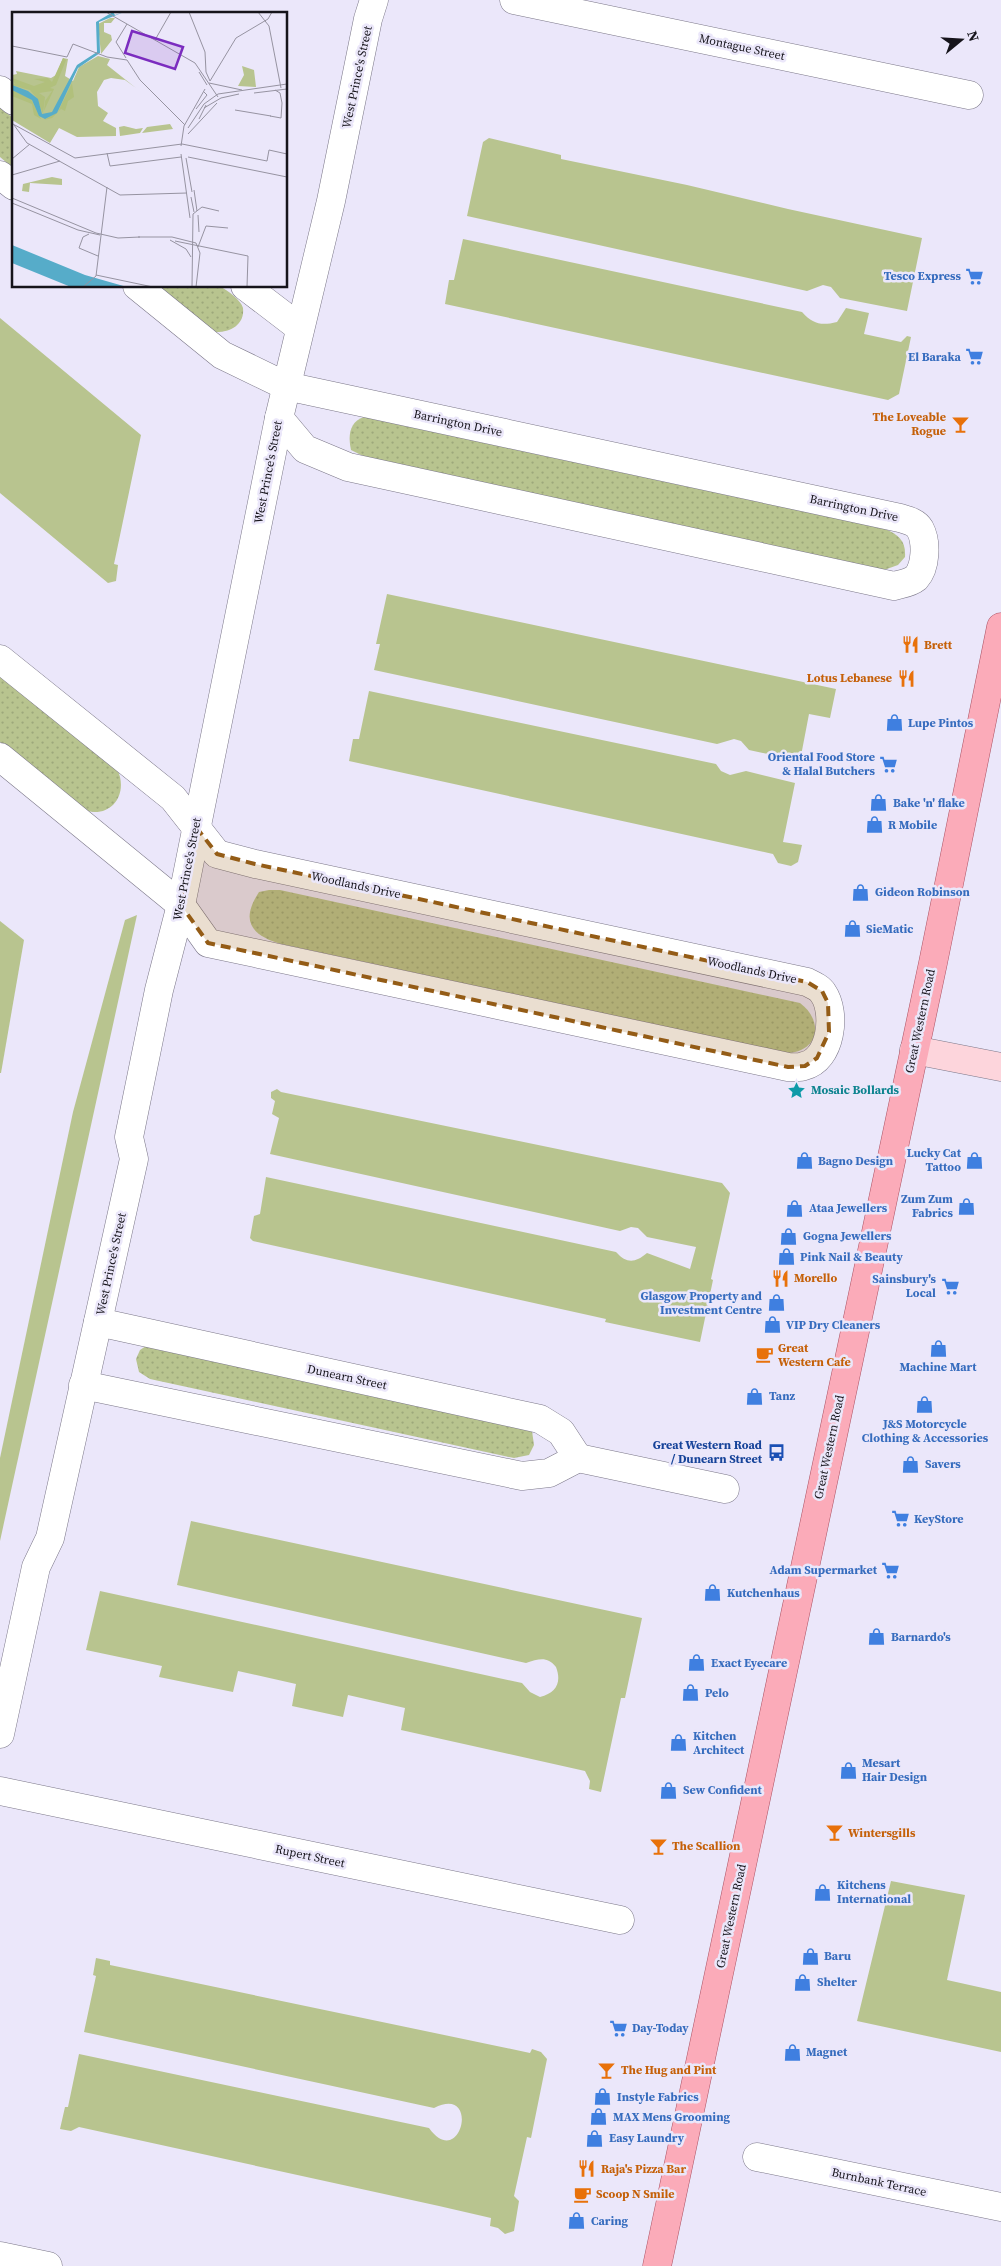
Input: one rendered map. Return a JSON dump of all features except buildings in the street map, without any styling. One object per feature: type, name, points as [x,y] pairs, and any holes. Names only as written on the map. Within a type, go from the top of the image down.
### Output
[{"type":"main road","name":"Great Western Road","points":[[657,2266],[914,1050],[1001,627]]},
{"type":"street","name":"West Prince's Street","points":[[0,1734],[36,1567],[50,1538],[134,1159],[129,1137],[159,990],[181,905],[279,418],[331,201],[374,0]]},
{"type":"street","name":"Montague Street","points":[[514,0],[969,94]]},
{"type":"street","points":[[0,90],[12,99]]},
{"type":"street","points":[[0,175],[12,184]]},
{"type":"street","name":"Barrington Drive","points":[[139,288],[222,355],[286,386],[900,518],[912,522],[920,529],[924,542],[922,568],[916,578],[894,586],[348,467],[305,449],[279,418]]},
{"type":"street","points":[[248,288],[300,328]]},
{"type":"street","name":"Woodlands Drive","points":[[0,659],[173,798],[218,854],[255,864],[807,982],[822,991],[828,1003],[831,1015],[826,1046],[817,1058],[805,1066],[788,1067],[208,943],[181,905],[0,757]]},
{"type":"street","points":[[914,1050],[1001,1067]]},
{"type":"street","name":"Dunearn Street","points":[[98,1322],[540,1419],[561,1432],[578,1458]]},
{"type":"street","points":[[83,1385],[522,1476],[549,1473],[578,1458],[725,1489]]},
{"type":"street","name":"Rupert Street","points":[[0,1791],[620,1920]]},
{"type":"street","name":"Burnbank Terrace","points":[[757,2157],[1001,2207]]},
{"type":"street","points":[[0,2256],[48,2266]]},
{"type":"highlighted area","points":[[196,827],[217,854],[255,864],[807,982],[822,991],[828,1003],[829,1032],[817,1058],[805,1066],[788,1067],[208,943],[181,905]]},
{"type":"green space","points":[[0,107],[12,117],[12,167],[0,157]]},
{"type":"green space","points":[[489,138],[561,155],[561,159],[687,185],[922,238],[907,311],[840,298],[831,287],[823,285],[807,291],[467,216],[483,142]]},
{"type":"green space","points":[[463,239],[802,312],[818,323],[837,322],[846,308],[869,313],[864,334],[901,342],[907,336],[911,337],[899,394],[888,400],[445,304],[449,280],[454,280]]},
{"type":"green space","points":[[160,288],[222,288],[234,296],[243,308],[241,319],[230,330],[214,332]]},
{"type":"green space","points":[[0,318],[141,435],[114,564],[118,565],[116,581],[108,583],[0,493]]},
{"type":"green space","points":[[364,417],[885,529],[901,539],[905,557],[898,565],[884,570],[369,459],[351,450],[350,445],[351,430],[355,422]]},
{"type":"green space","points":[[387,594],[836,689],[830,718],[809,714],[800,761],[749,750],[741,741],[734,739],[717,744],[374,670],[380,644],[376,644]]},
{"type":"green space","points":[[0,672],[117,769],[121,788],[119,796],[108,808],[91,812],[81,809],[0,742]]},
{"type":"green space","points":[[369,691],[716,764],[721,771],[730,775],[746,771],[795,783],[783,842],[802,845],[798,862],[791,866],[778,863],[773,854],[349,761],[353,739],[359,739]]},
{"type":"green space","points":[[280,890],[800,1003],[812,1018],[815,1033],[807,1046],[799,1051],[789,1053],[281,944],[262,936],[252,926],[250,919],[253,902],[259,892]]},
{"type":"green space","points":[[137,915],[0,1541],[0,1458],[73,1112],[125,920]]},
{"type":"green space","points":[[0,921],[24,940],[1,1073],[0,1073]]},
{"type":"green space","points":[[277,1089],[281,1092],[722,1183],[730,1193],[711,1279],[713,1280],[700,1342],[605,1322],[606,1319],[253,1241],[250,1238],[254,1216],[260,1214],[266,1177],[616,1252],[624,1259],[631,1261],[639,1259],[647,1253],[690,1269],[696,1247],[647,1237],[638,1228],[631,1227],[620,1231],[270,1154],[279,1118],[272,1114],[275,1101],[271,1098],[271,1092]]},
{"type":"green space","points":[[146,1346],[532,1431],[534,1445],[529,1455],[514,1458],[150,1379],[139,1372],[136,1359],[140,1350]]},
{"type":"green space","points":[[191,1521],[642,1618],[625,1698],[621,1698],[601,1792],[589,1789],[590,1781],[585,1771],[401,1730],[405,1708],[348,1695],[343,1717],[292,1706],[296,1684],[238,1671],[233,1692],[159,1677],[162,1666],[86,1650],[100,1591],[522,1683],[530,1692],[540,1697],[554,1690],[558,1682],[556,1667],[546,1660],[526,1663],[177,1585]]},
{"type":"green space","points":[[891,1881],[965,1895],[947,1980],[1001,1992],[1001,2052],[857,2021]]},
{"type":"green space","points":[[96,1958],[110,1961],[110,1965],[530,2053],[532,2049],[541,2052],[547,2059],[531,2138],[527,2137],[514,2196],[519,2201],[514,2231],[505,2234],[498,2228],[490,2226],[491,2218],[439,2206],[79,2127],[71,2131],[60,2129],[65,2107],[68,2107],[79,2054],[429,2128],[440,2139],[450,2140],[457,2135],[461,2126],[462,2115],[458,2107],[449,2104],[434,2108],[84,2032],[96,1976],[93,1975]]},
{"type":"place","name":"Tesco Express","points":[[975,276]]},
{"type":"place","name":"El Baraka","points":[[975,357]]},
{"type":"place","name":"The Loveable Rogue","points":[[960,424]]},
{"type":"place","name":"Brett","points":[[910,645]]},
{"type":"place","name":"Lotus Lebanese","points":[[906,678]]},
{"type":"place","name":"Lupe Pintos","points":[[894,723]]},
{"type":"place","name":"Oriental Food Store & Halal Butchers","points":[[889,764]]},
{"type":"place","name":"Bake 'n' flake","points":[[879,803]]},
{"type":"place","name":"R Mobile","points":[[874,825]]},
{"type":"place","name":"Gideon Robinson","points":[[861,892]]},
{"type":"place","name":"SieMatic","points":[[852,929]]},
{"type":"place","name":"Mosaic Bollards","points":[[797,1090]]},
{"type":"place","name":"Lucky Cat Tattoo","points":[[975,1160]]},
{"type":"place","name":"Bagno Design","points":[[804,1161]]},
{"type":"place","name":"Zum Zum Fabrics","points":[[967,1206]]},
{"type":"place","name":"Ataa Jewellers","points":[[795,1208]]},
{"type":"place","name":"Gogna Jewellers","points":[[789,1236]]},
{"type":"place","name":"Pink Nail & Beauty","points":[[786,1257]]},
{"type":"place","name":"Morello","points":[[780,1278]]},
{"type":"place","name":"Sainsbury's Local","points":[[950,1286]]},
{"type":"place","name":"Glasgow Property and Investment Centre","points":[[776,1303]]},
{"type":"place","name":"VIP Dry Cleaners","points":[[772,1325]]},
{"type":"place","name":"Machine Mart","points":[[938,1348]]},
{"type":"place","name":"Great Western Cafe","points":[[764,1355]]},
{"type":"place","name":"Tanz","points":[[755,1396]]},
{"type":"place","name":"J&S Motorcycle Clothing & Accessories","points":[[925,1405]]},
{"type":"place","name":"Great Western Road / Dunearn Street","points":[[776,1452]]},
{"type":"place","name":"Savers","points":[[911,1464]]},
{"type":"place","name":"KeyStore","points":[[900,1519]]},
{"type":"place","name":"Adam Supermarket","points":[[891,1570]]},
{"type":"place","name":"Kutchenhaus","points":[[713,1593]]},
{"type":"place","name":"Barnardo's","points":[[877,1637]]},
{"type":"place","name":"Exact Eyecare","points":[[697,1663]]},
{"type":"place","name":"Pelo","points":[[691,1693]]},
{"type":"place","name":"Kitchen Architect","points":[[679,1743]]},
{"type":"place","name":"Mesart Hair Design","points":[[848,1770]]},
{"type":"place","name":"Sew Confident","points":[[669,1790]]},
{"type":"place","name":"Wintersgills","points":[[834,1833]]},
{"type":"place","name":"The Scallion","points":[[658,1846]]},
{"type":"place","name":"Kitchens International","points":[[823,1892]]},
{"type":"place","name":"Baru","points":[[810,1956]]},
{"type":"place","name":"Shelter","points":[[803,1982]]},
{"type":"place","name":"Day-Today","points":[[618,2028]]},
{"type":"place","name":"Magnet","points":[[792,2052]]},
{"type":"place","name":"The Hug and Pint","points":[[607,2070]]},
{"type":"place","name":"Instyle Fabrics","points":[[603,2097]]},
{"type":"place","name":"MAX Mens Grooming","points":[[599,2117]]},
{"type":"place","name":"Easy Laundry","points":[[595,2138]]},
{"type":"place","name":"Raja's Pizza Bar","points":[[587,2169]]},
{"type":"place","name":"Scoop N Smile","points":[[582,2194]]},
{"type":"place","name":"Caring","points":[[577,2221]]}]
